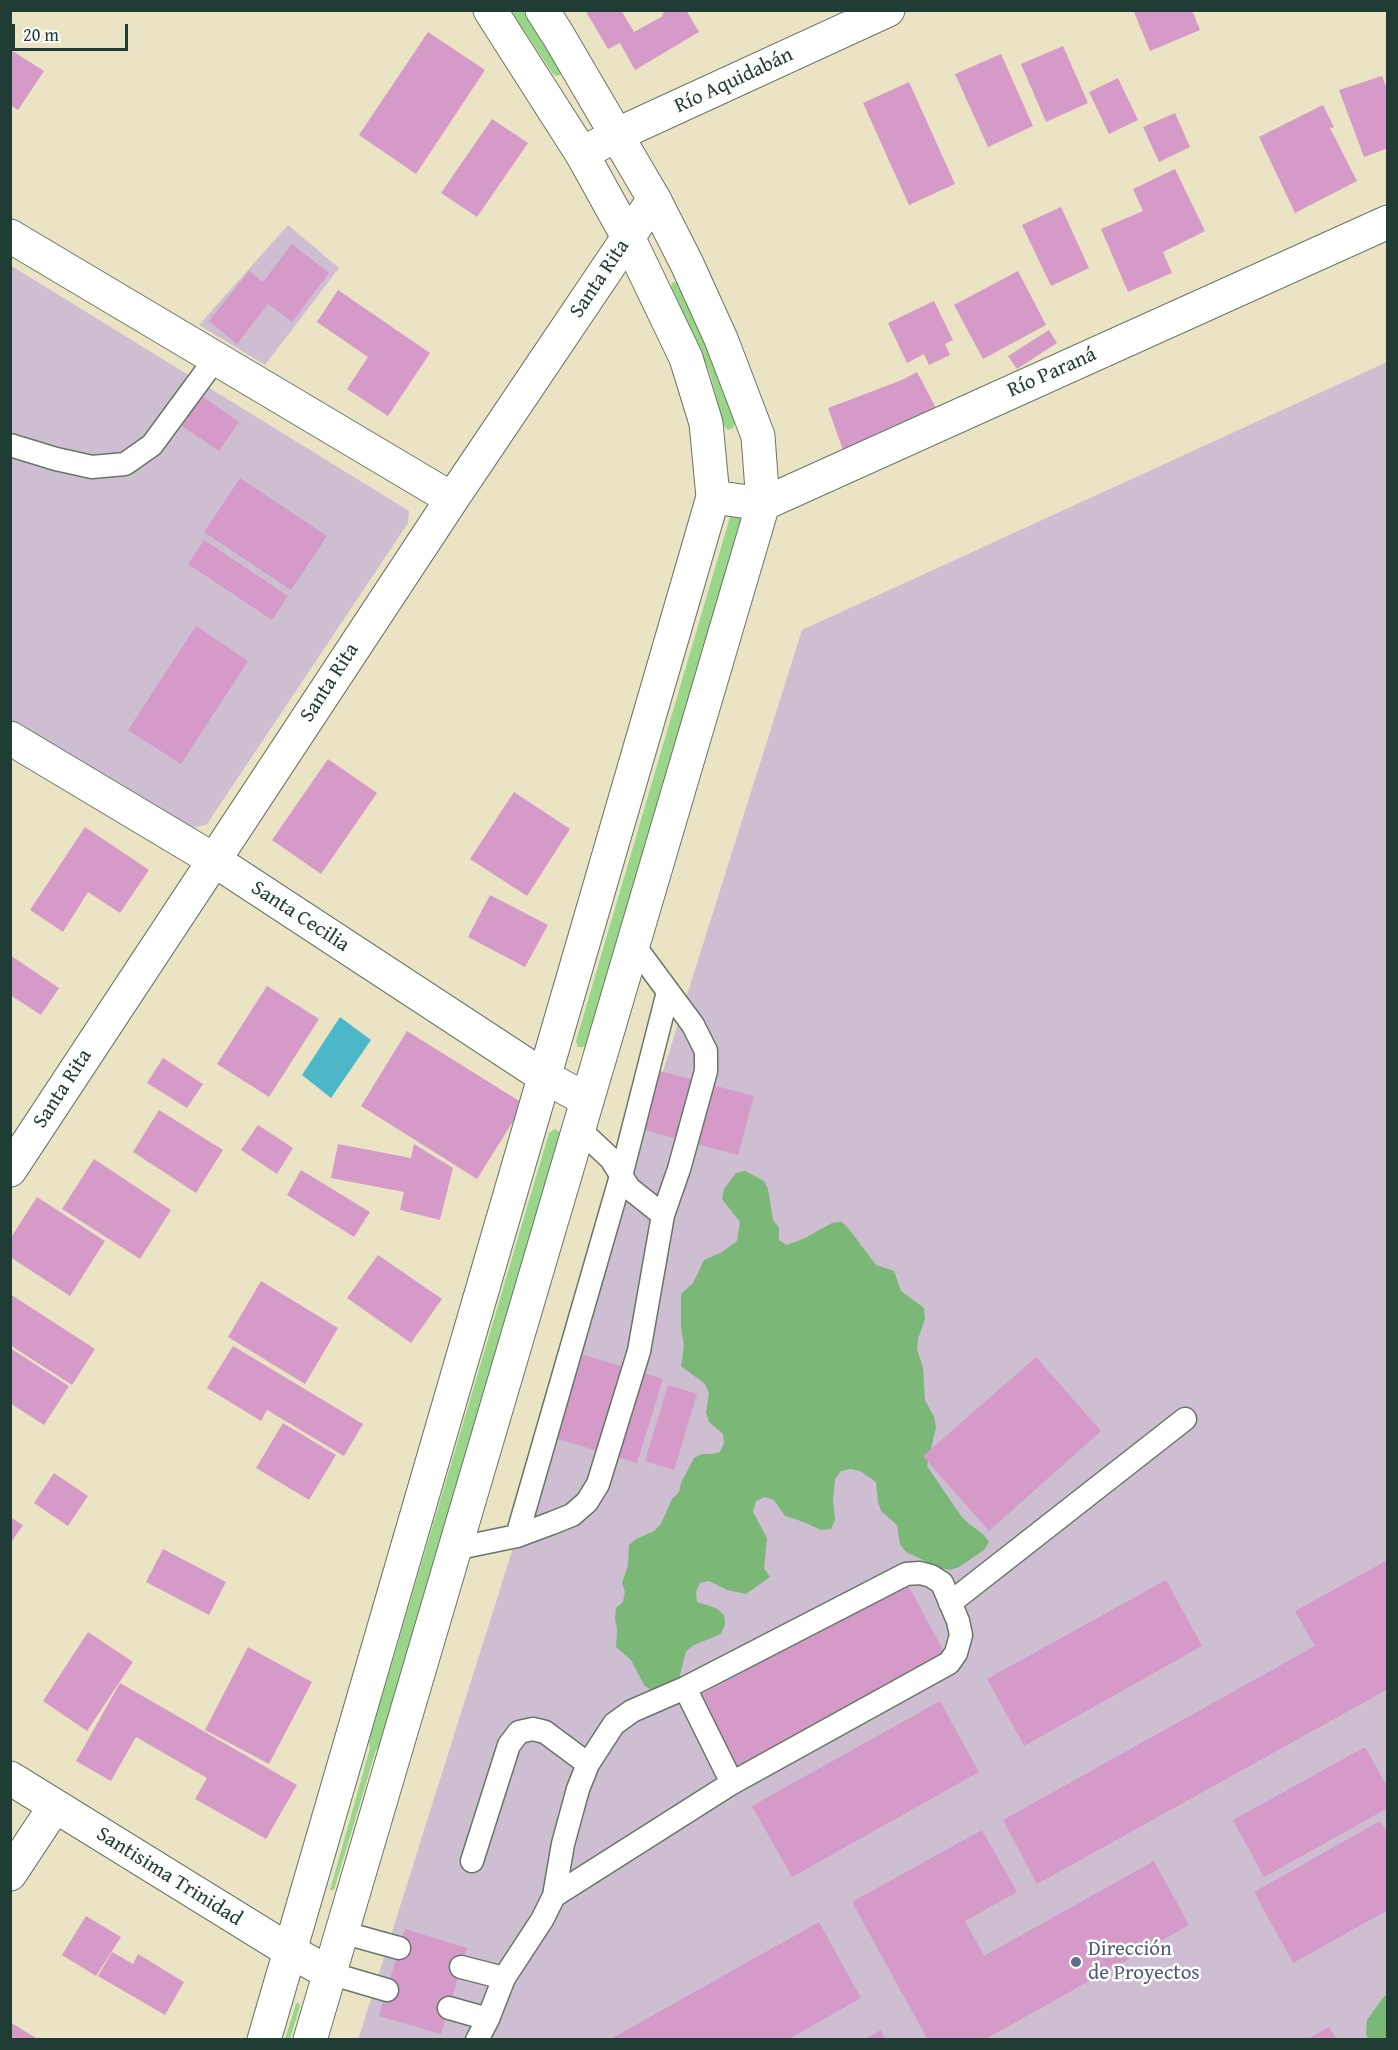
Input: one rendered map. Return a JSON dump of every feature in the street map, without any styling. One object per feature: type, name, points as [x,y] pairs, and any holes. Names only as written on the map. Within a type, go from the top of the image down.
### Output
[{"type":"main road","points":[[264,2040],[713,497],[706,423],[686,358],[628,237],[582,154],[490,10]]},
{"type":"main road","points":[[310,2040],[763,504],[758,436],[722,339],[654,199],[542,10]]},
{"type":"main road","name":"Río Aquidabán","points":[[582,154],[616,135],[888,10]]},
{"type":"main road","name":"Santa Rita","points":[[10,1170],[452,499],[654,199]]},
{"type":"main road","name":"Río Paraná","points":[[763,504],[1388,222]]},
{"type":"main road","points":[[10,236],[452,499]]},
{"type":"main road","points":[[713,497],[763,504]]},
{"type":"main road","name":"Santa Cecilia","points":[[10,738],[214,860],[545,1077],[583,1114]]},
{"type":"main road","name":"Santisima Trinidad","points":[[10,1778],[290,1951],[330,1973]]},
{"type":"main road","points":[[10,1874],[55,1806]]},
{"type":"lane","points":[[10,446],[92,467],[125,464],[152,445],[216,358]]},
{"type":"lane","points":[[454,1549],[517,1536],[572,1515],[587,1502],[598,1484],[639,1351],[663,1215],[679,1169],[706,1071],[706,1051],[701,1038],[633,944]]},
{"type":"lane","points":[[517,1536],[621,1176],[668,992]]},
{"type":"lane","points":[[583,1114],[628,1188],[663,1215]]},
{"type":"lane","points":[[950,1603],[1185,1419]]},
{"type":"lane","points":[[477,2040],[489,2019],[504,1978],[542,1920],[554,1896],[562,1844],[578,1789],[588,1764],[614,1724],[632,1711],[685,1688],[906,1574],[931,1576],[942,1583],[962,1635],[956,1653],[949,1663],[732,1783],[554,1896]]},
{"type":"lane","points":[[685,1688],[732,1783]]},
{"type":"lane","points":[[472,1861],[510,1745],[519,1732],[533,1729],[545,1732],[588,1764]]},
{"type":"lane","points":[[341,1932],[399,1948]]},
{"type":"lane","points":[[461,1967],[504,1978]]},
{"type":"lane","points":[[330,1973],[387,1990]]},
{"type":"lane","points":[[449,2008],[489,2019]]},
{"type":"shaded area","points":[[288,225],[339,268],[265,365],[199,325]]},
{"type":"shaded area","points":[[10,265],[409,511],[408,523],[207,824],[186,830],[11,725]]},
{"type":"shaded area","points":[[1387,362],[1387,2039],[358,2040],[802,630]]},
{"type":"green space","points":[[511,11],[524,11],[563,68],[563,74],[556,76],[553,74]]},
{"type":"green space","points":[[678,281],[720,368],[735,423],[733,428],[728,430],[724,426],[710,373],[671,287],[672,283]]},
{"type":"green space","points":[[732,515],[741,517],[741,520],[586,1047],[578,1047],[576,1041]]},
{"type":"green space","points":[[555,1129],[561,1133],[381,1748],[376,1750],[334,1890],[330,1890],[370,1748],[369,1741],[549,1133]]},
{"type":"green space","points":[[745,1171],[764,1181],[768,1189],[773,1220],[779,1228],[779,1240],[787,1245],[832,1223],[842,1222],[876,1265],[894,1271],[901,1291],[924,1308],[925,1319],[917,1349],[923,1368],[925,1400],[934,1417],[936,1427],[927,1466],[961,1516],[989,1542],[984,1550],[959,1567],[950,1570],[940,1568],[906,1552],[900,1544],[897,1525],[881,1511],[876,1482],[860,1471],[851,1469],[841,1471],[835,1479],[833,1500],[835,1520],[831,1529],[821,1530],[785,1516],[774,1500],[765,1497],[756,1501],[753,1512],[767,1538],[764,1568],[770,1577],[746,1594],[727,1590],[709,1581],[700,1583],[696,1592],[697,1602],[716,1608],[724,1615],[725,1624],[721,1634],[694,1645],[686,1651],[679,1679],[652,1691],[644,1685],[631,1660],[616,1647],[616,1608],[623,1602],[625,1592],[622,1583],[628,1565],[629,1545],[636,1539],[654,1531],[661,1524],[694,1458],[702,1454],[720,1452],[724,1443],[723,1434],[709,1422],[706,1412],[709,1393],[705,1384],[681,1366],[684,1346],[681,1327],[681,1294],[693,1283],[704,1260],[722,1252],[737,1241],[740,1222],[722,1199],[724,1189],[736,1173]]},
{"type":"green space","points":[[1387,1994],[1387,2039],[1368,2039],[1367,2020]]},
{"type":"green space","points":[[298,2002],[300,2006],[290,2039],[285,2039],[296,2004]]},
{"type":"water","points":[[340,1017],[371,1040],[331,1098],[302,1075]]},
{"type":"building","points":[[585,10],[621,10],[634,32],[663,16],[662,14],[667,10],[686,10],[699,32],[635,70],[620,43],[608,49]]},
{"type":"building","points":[[1138,10],[1192,10],[1200,30],[1150,51],[1134,12]]},
{"type":"building","points":[[428,32],[485,70],[416,174],[359,135]]},
{"type":"building","points":[[1063,46],[1088,103],[1046,122],[1021,64]]},
{"type":"building","points":[[11,50],[44,71],[18,110],[10,105]]},
{"type":"building","points":[[1001,54],[1033,126],[988,147],[955,74]]},
{"type":"building","points":[[1382,76],[1388,92],[1388,148],[1364,157],[1339,90]]},
{"type":"building","points":[[1118,78],[1138,120],[1109,134],[1089,92]]},
{"type":"building","points":[[909,82],[955,184],[909,205],[863,103]]},
{"type":"building","points":[[1323,105],[1334,127],[1330,128],[1357,181],[1295,213],[1259,137]]},
{"type":"building","points":[[1175,113],[1190,147],[1159,162],[1143,127]]},
{"type":"building","points":[[492,119],[528,143],[477,217],[441,193]]},
{"type":"building","points":[[1175,169],[1205,231],[1163,252],[1172,273],[1128,292],[1101,229],[1143,211],[1133,189]]},
{"type":"building","points":[[1061,207],[1089,268],[1051,286],[1022,225]]},
{"type":"building","points":[[292,244],[329,273],[292,322],[268,304],[237,344],[209,321],[249,271],[263,282]]},
{"type":"building","points":[[1018,271],[1046,325],[983,359],[954,305]]},
{"type":"building","points":[[338,290],[430,353],[388,416],[347,389],[368,357],[317,322]]},
{"type":"building","points":[[934,301],[953,340],[945,344],[950,355],[929,365],[924,354],[907,363],[888,323]]},
{"type":"building","points":[[1049,330],[1057,343],[1017,369],[1008,356]]},
{"type":"building","points":[[917,372],[936,408],[843,450],[828,408]]},
{"type":"building","points":[[202,396],[239,422],[219,451],[182,426]]},
{"type":"building","points":[[240,478],[327,536],[291,590],[204,532]]},
{"type":"building","points":[[204,540],[288,596],[272,620],[188,564]]},
{"type":"building","points":[[196,626],[248,661],[181,764],[128,730]]},
{"type":"building","points":[[328,759],[377,793],[321,874],[272,840]]},
{"type":"building","points":[[514,792],[570,829],[527,896],[470,859]]},
{"type":"building","points":[[85,827],[149,870],[120,913],[88,892],[63,932],[30,910]]},
{"type":"building","points":[[490,895],[548,925],[525,967],[468,937]]},
{"type":"building","points":[[10,955],[59,988],[41,1015],[10,995]]},
{"type":"building","points":[[267,986],[319,1019],[269,1097],[217,1064]]},
{"type":"building","points":[[407,1031],[524,1104],[477,1179],[361,1106]]},
{"type":"building","points":[[163,1058],[203,1084],[187,1108],[147,1083]]},
{"type":"building","points":[[656,1070],[754,1096],[738,1155],[640,1129]]},
{"type":"building","points":[[159,1110],[223,1150],[196,1193],[133,1152]]},
{"type":"building","points":[[258,1125],[293,1148],[277,1174],[241,1150]]},
{"type":"building","points":[[338,1144],[411,1158],[414,1144],[453,1168],[440,1220],[400,1210],[404,1192],[331,1178]]},
{"type":"building","points":[[94,1159],[171,1210],[140,1259],[62,1209]]},
{"type":"building","points":[[301,1170],[370,1212],[354,1237],[287,1195]]},
{"type":"building","points":[[37,1197],[105,1241],[70,1296],[10,1257],[10,1239]]},
{"type":"building","points":[[378,1255],[442,1299],[411,1343],[347,1298]]},
{"type":"building","points":[[261,1281],[338,1328],[305,1384],[228,1337]]},
{"type":"building","points":[[10,1294],[95,1349],[72,1385],[10,1345]]},
{"type":"building","points":[[233,1346],[363,1424],[344,1456],[267,1410],[261,1421],[207,1388]]},
{"type":"building","points":[[10,1348],[69,1386],[44,1425],[10,1403]]},
{"type":"building","points":[[581,1354],[663,1379],[637,1463],[555,1438]]},
{"type":"building","points":[[1036,1357],[1101,1431],[989,1531],[923,1456]]},
{"type":"building","points":[[668,1385],[697,1394],[674,1470],[645,1461]]},
{"type":"building","points":[[283,1423],[336,1455],[309,1500],[256,1468]]},
{"type":"building","points":[[54,1473],[88,1496],[68,1526],[34,1503]]},
{"type":"building","points":[[10,1517],[23,1525],[10,1544]]},
{"type":"building","points":[[163,1549],[226,1582],[209,1615],[146,1582]]},
{"type":"building","points":[[1388,1560],[1388,1689],[1037,1884],[1003,1820],[1315,1646],[1295,1611]]},
{"type":"building","points":[[1166,1580],[1202,1646],[1024,1746],[987,1679]]},
{"type":"building","points":[[907,1583],[945,1654],[736,1767],[699,1696]]},
{"type":"building","points":[[88,1632],[133,1662],[87,1731],[43,1701]]},
{"type":"building","points":[[248,1647],[312,1682],[269,1764],[205,1730]]},
{"type":"building","points":[[120,1683],[297,1785],[266,1839],[195,1799],[207,1778],[136,1737],[111,1781],[76,1761]]},
{"type":"building","points":[[940,1701],[979,1772],[792,1877],[752,1806]]},
{"type":"building","points":[[1365,1747],[1388,1788],[1388,1808],[1264,1877],[1233,1820]]},
{"type":"building","points":[[1380,1821],[1388,1834],[1388,1910],[1293,1963],[1254,1892]]},
{"type":"building","points":[[982,1830],[1017,1892],[965,1921],[984,1956],[1154,1861],[1189,1925],[984,2040],[928,2040],[852,1902]]},
{"type":"building","points":[[86,1916],[121,1937],[96,1976],[62,1955]]},
{"type":"building","points":[[819,1922],[861,1998],[787,2040],[609,2040]]},
{"type":"building","points":[[405,1929],[467,1948],[441,2034],[379,2016]]},
{"type":"building","points":[[112,1952],[133,1964],[138,1954],[184,1982],[165,2015],[98,1976]]},
{"type":"building","points":[[10,2022],[39,2040],[10,2040]]},
{"type":"building","points":[[1329,2027],[1337,2040],[1306,2040]]},
{"type":"building","points":[[881,2030],[886,2040],[863,2040]]},
{"type":"place","name":"Dirección de Proyectos","points":[[1076,1962]]}]
